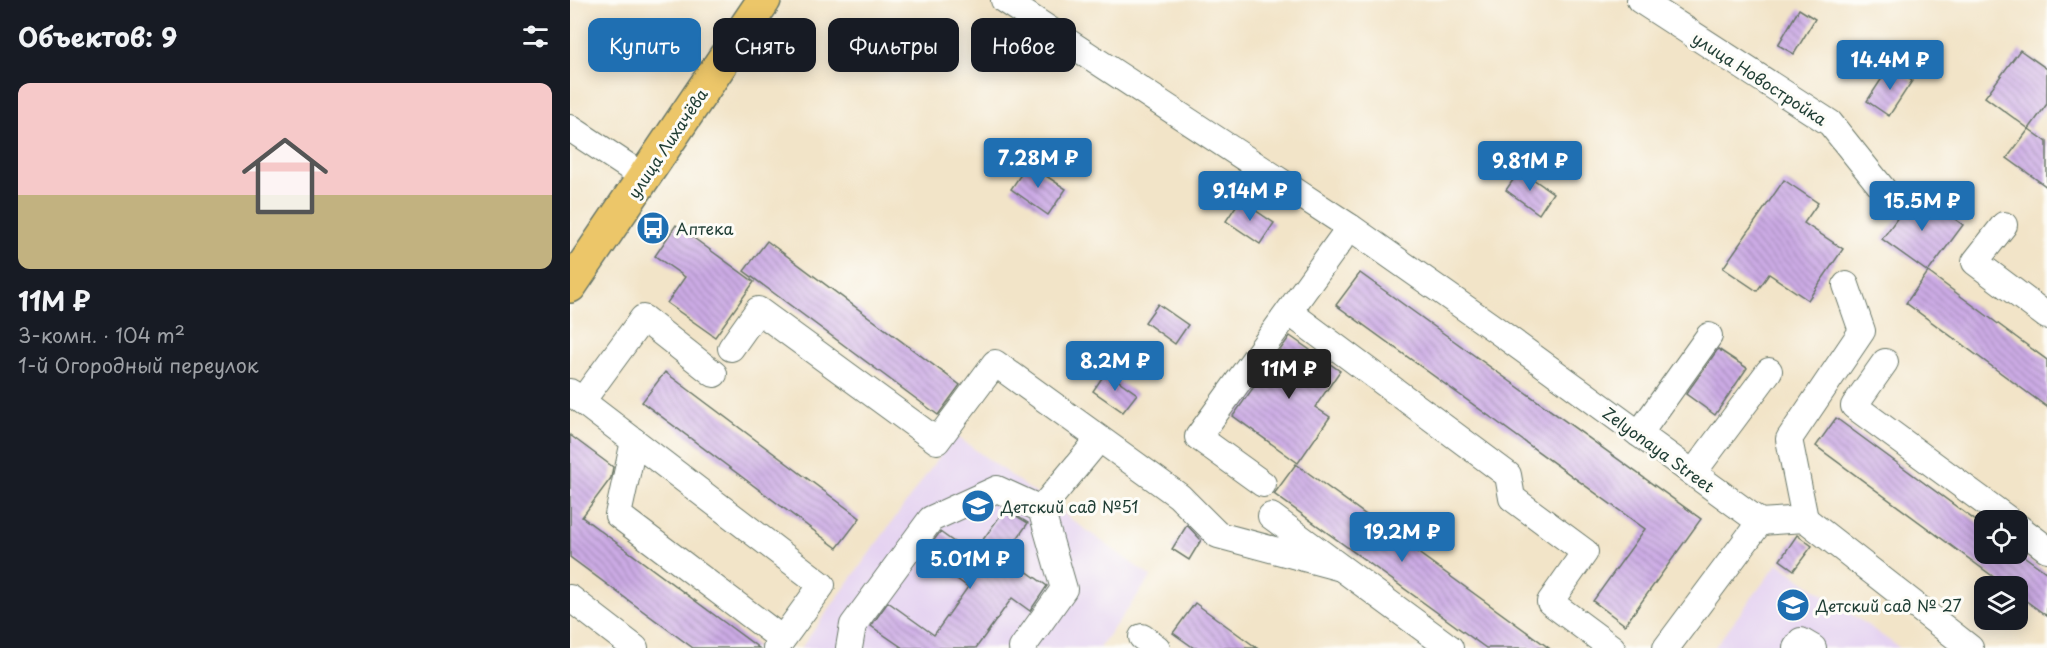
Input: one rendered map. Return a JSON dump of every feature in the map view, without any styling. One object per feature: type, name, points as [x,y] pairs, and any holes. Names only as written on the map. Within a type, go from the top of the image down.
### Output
[{"type":"main road","name":"улица Лихачёва","points":[[570,286],[764,0]]},
{"type":"street","name":"Zelyonaya Street","points":[[1004,0],[1350,227],[1495,329],[1760,522]]},
{"type":"street","name":"улица Новостройка","points":[[1640,0],[1830,123],[1890,198]]},
{"type":"street","points":[[570,128],[644,177]]},
{"type":"street","points":[[2004,225],[1975,262],[2047,316]]},
{"type":"street","points":[[1263,484],[1198,437],[1350,227]]},
{"type":"street","points":[[1846,285],[1862,331],[1789,439],[1805,519],[1970,648]]},
{"type":"street","points":[[731,348],[758,310],[937,441],[995,363],[1179,496],[1218,535],[1341,568]]},
{"type":"street","points":[[1289,312],[1508,475],[1512,498],[1585,552],[1550,602],[1612,648]]},
{"type":"street","points":[[634,441],[618,515],[779,643],[822,585],[634,441],[576,397],[643,318],[714,374]]},
{"type":"street","points":[[1639,434],[1709,336]]},
{"type":"street","points":[[1885,362],[1854,406],[1995,510]]},
{"type":"street","points":[[1693,474],[1769,371]]},
{"type":"street","points":[[1041,509],[1099,439]]},
{"type":"street","points":[[849,648],[853,625],[931,519],[997,489],[1041,509],[1064,589],[1022,648]]},
{"type":"street","points":[[1270,516],[1450,648]]},
{"type":"street","points":[[1666,648],[1760,522],[1805,519]]},
{"type":"street","points":[[2028,535],[2047,549]]},
{"type":"street","points":[[570,597],[635,648]]},
{"type":"street","points":[[1796,648],[1801,641],[1813,648]]},
{"type":"shaded area","name":"Детский сад №51","points":[[955,435],[1151,577],[1099,648],[801,648]]},
{"type":"shaded area","name":"Детский сад № 27","points":[[1778,563],[1900,648],[1714,648]]},
{"type":"building","points":[[1799,9],[1815,19],[1794,54],[1778,45]]},
{"type":"building","points":[[2020,50],[2047,69],[2047,104],[2029,129],[1985,97]]},
{"type":"building","points":[[1890,66],[1912,81],[1889,116],[1867,101]]},
{"type":"building","points":[[2029,129],[2047,142],[2047,187],[2007,158]]},
{"type":"building","points":[[1028,164],[1066,189],[1048,215],[1011,189]]},
{"type":"building","points":[[1520,170],[1553,193],[1539,214],[1506,190]]},
{"type":"building","points":[[1784,180],[1818,203],[1804,223],[1843,249],[1808,300],[1769,274],[1757,291],[1723,268]]},
{"type":"building","points":[[1917,191],[1963,225],[1928,272],[1882,239]]},
{"type":"building","points":[[1240,200],[1274,223],[1260,244],[1226,221]]},
{"type":"building","points":[[676,225],[754,282],[715,337],[667,303],[685,277],[655,256]]},
{"type":"building","points":[[767,241],[960,385],[938,415],[744,271]]},
{"type":"building","points":[[1928,272],[2047,360],[2047,407],[1906,303]]},
{"type":"building","points":[[1360,273],[1701,519],[1625,625],[1593,601],[1645,529],[1336,305]]},
{"type":"building","points":[[1158,304],[1188,325],[1175,344],[1145,322]]},
{"type":"building","points":[[1290,336],[1340,371],[1315,407],[1330,417],[1298,463],[1233,416]]},
{"type":"building","points":[[1718,349],[1747,368],[1715,415],[1686,394]]},
{"type":"building","points":[[665,372],[860,518],[837,548],[642,402]]},
{"type":"building","points":[[1106,372],[1137,394],[1123,412],[1093,391]]},
{"type":"building","points":[[1836,418],[1974,520],[1974,562],[1816,446]]},
{"type":"building","points":[[570,435],[613,467],[611,478],[582,517],[759,648],[693,648],[570,557]]},
{"type":"building","points":[[1296,464],[1549,648],[1486,648],[1274,494]]},
{"type":"building","points":[[1005,509],[1028,523],[1005,556],[1047,586],[1030,611],[1012,598],[976,648],[903,648],[871,626],[888,602],[934,635],[968,587],[923,555],[940,532],[972,555]]},
{"type":"building","points":[[1187,525],[1201,540],[1189,560],[1172,549]]},
{"type":"building","points":[[1797,535],[1812,546],[1794,570],[1780,560]]},
{"type":"building","points":[[2028,559],[2047,573],[2047,616],[2028,602],[2028,576],[1992,576],[1976,564],[2028,564]]},
{"type":"building","points":[[1195,603],[1257,648],[1194,648],[1173,633]]},
{"type":"place","name":"Аптека","points":[[653,228]]},
{"type":"place","name":"Детский сад №51","points":[[978,506]]},
{"type":"place","name":"Детский сад № 27","points":[[1793,605]]}]
